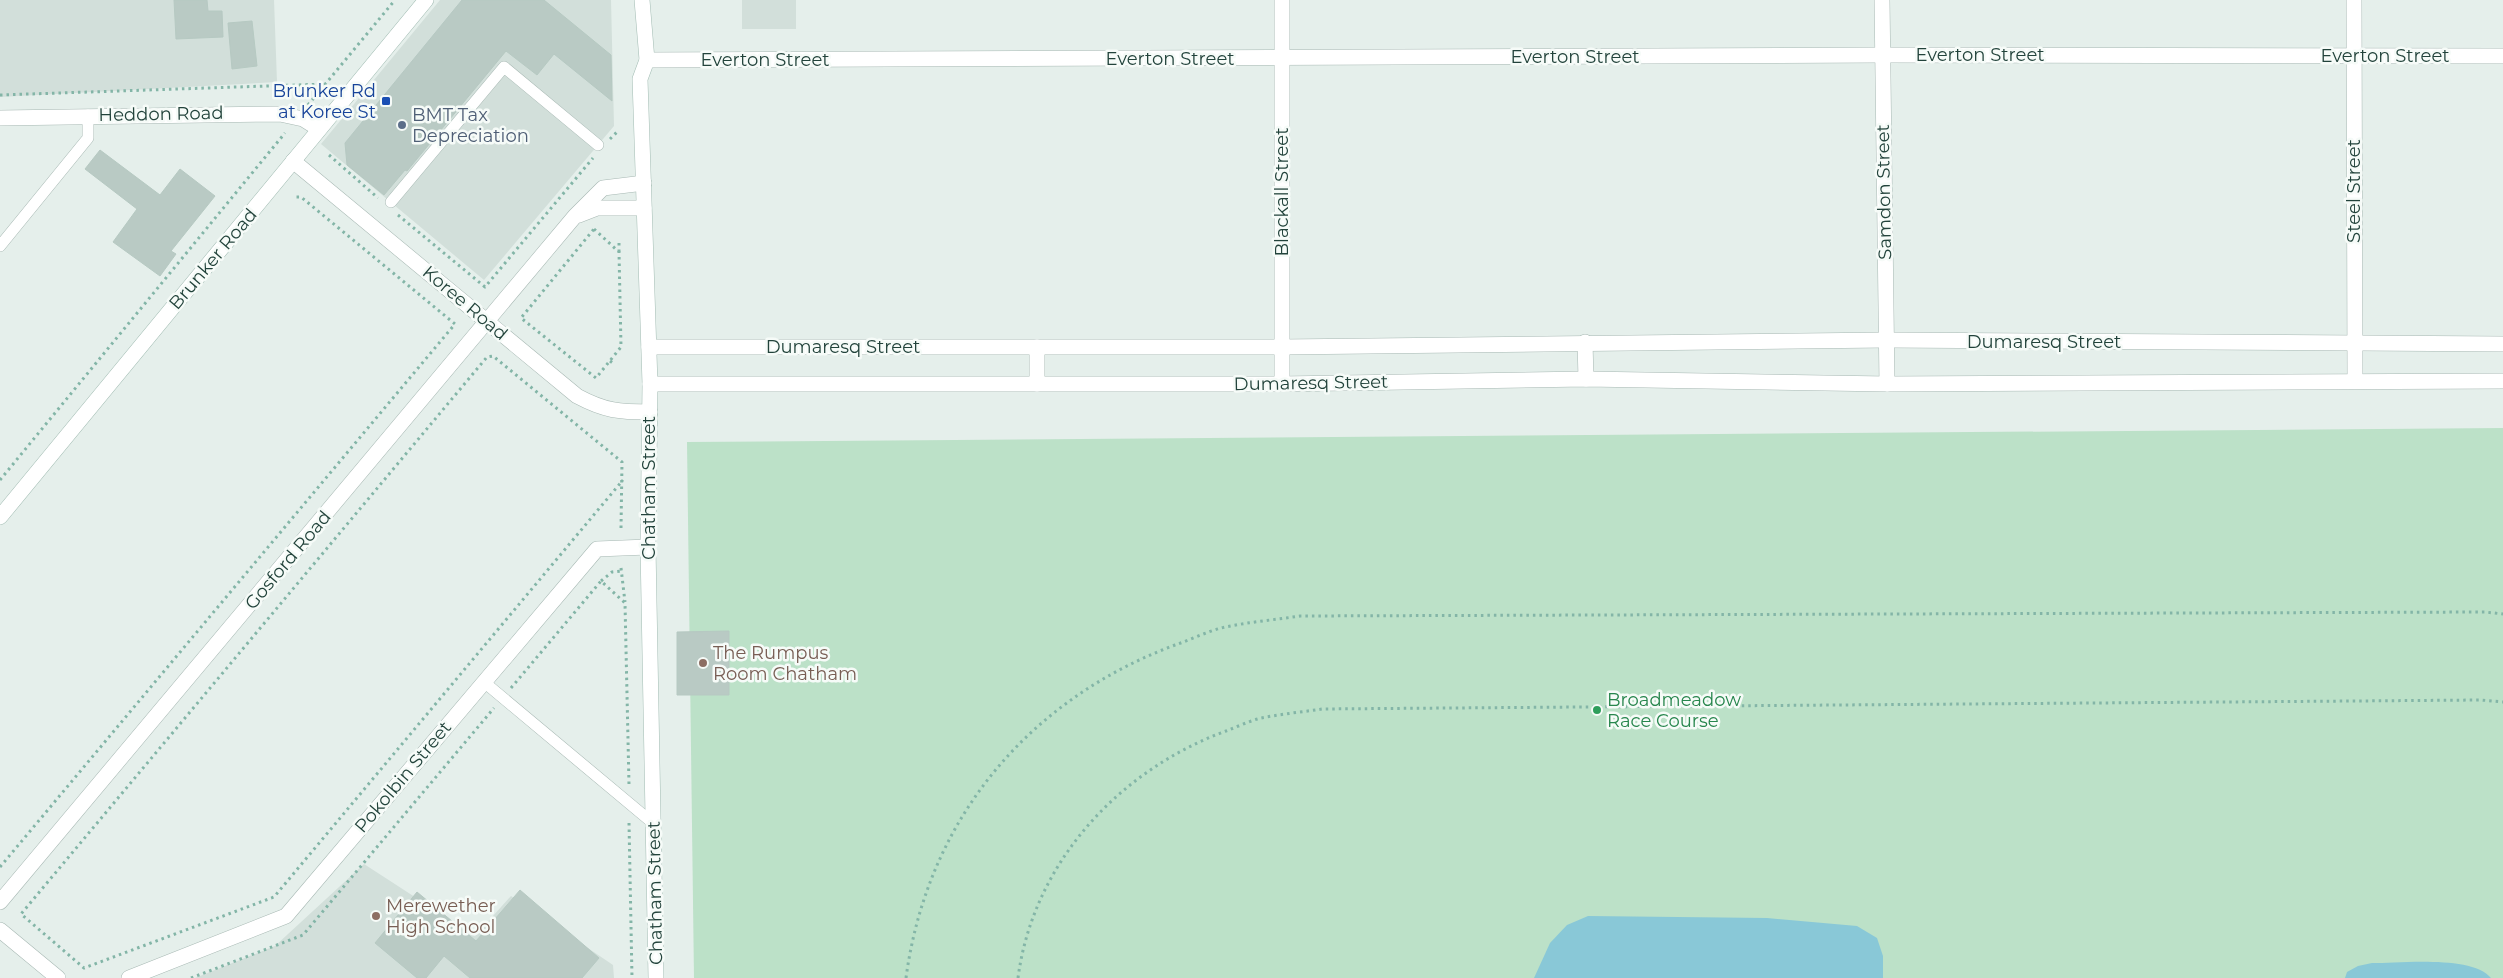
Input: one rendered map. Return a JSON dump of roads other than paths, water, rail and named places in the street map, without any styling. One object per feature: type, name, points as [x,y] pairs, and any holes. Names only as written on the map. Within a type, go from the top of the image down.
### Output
[{"type":"street","name":"Brunker Road","points":[[0,517],[426,0]]},
{"type":"street","name":"Chatham Street","points":[[642,0],[647,60],[640,79],[650,384],[648,546],[656,978]]},
{"type":"street","name":"Blackall Street","points":[[1282,0],[1282,384]]},
{"type":"street","name":"Samdon Street","points":[[1882,0],[1887,384]]},
{"type":"street","name":"Steel Street","points":[[2354,0],[2355,381]]},
{"type":"street","name":"Everton Street","points":[[647,60],[1882,55],[2503,56]]},
{"type":"street","name":"Heddon Road","points":[[0,118],[256,113],[297,117],[319,129]]},
{"type":"street","name":"Koree Road","points":[[294,161],[577,396],[599,407],[623,412],[650,412]]},
{"type":"street","name":"Gosford Road","points":[[0,902],[575,216],[603,188],[644,183]]},
{"type":"street","points":[[575,216],[597,208],[644,208]]},
{"type":"street","name":"Dumaresq Street","points":[[649,347],[1282,347],[1886,340],[2503,344]]},
{"type":"street","points":[[1584,342],[1586,379]]},
{"type":"street","points":[[1036,347],[1037,384]]},
{"type":"street","name":"Dumaresq Street","points":[[650,384],[1282,384],[1586,379],[1887,384],[2503,381]]},
{"type":"street","name":"Pokolbin Street","points":[[129,978],[286,916],[597,549],[648,546]]},
{"type":"street","points":[[0,930],[58,978]]},
{"type":"lane","points":[[389,205],[504,67],[600,147]]},
{"type":"lane","points":[[0,246],[88,138],[88,115]]},
{"type":"lane","points":[[484,682],[654,824]]},
{"type":"water","points":[[1588,916],[1767,918],[1857,926],[1877,938],[1883,956],[1883,978],[1534,978],[1550,943],[1567,925]]},
{"type":"water","points":[[2372,963],[2453,963],[2482,971],[2491,978],[2345,978],[2347,972],[2358,966]]},
{"type":"place","name":"Brunker Rd at Koree St","points":[[386,101]]},
{"type":"place","name":"BMT Tax Depreciation","points":[[402,125]]},
{"type":"place","name":"The Rumpus Room Chatham","points":[[703,663]]},
{"type":"place","name":"Broadmeadow Race Course","points":[[1597,710]]},
{"type":"place","name":"Merewether High School","points":[[376,916]]}]
